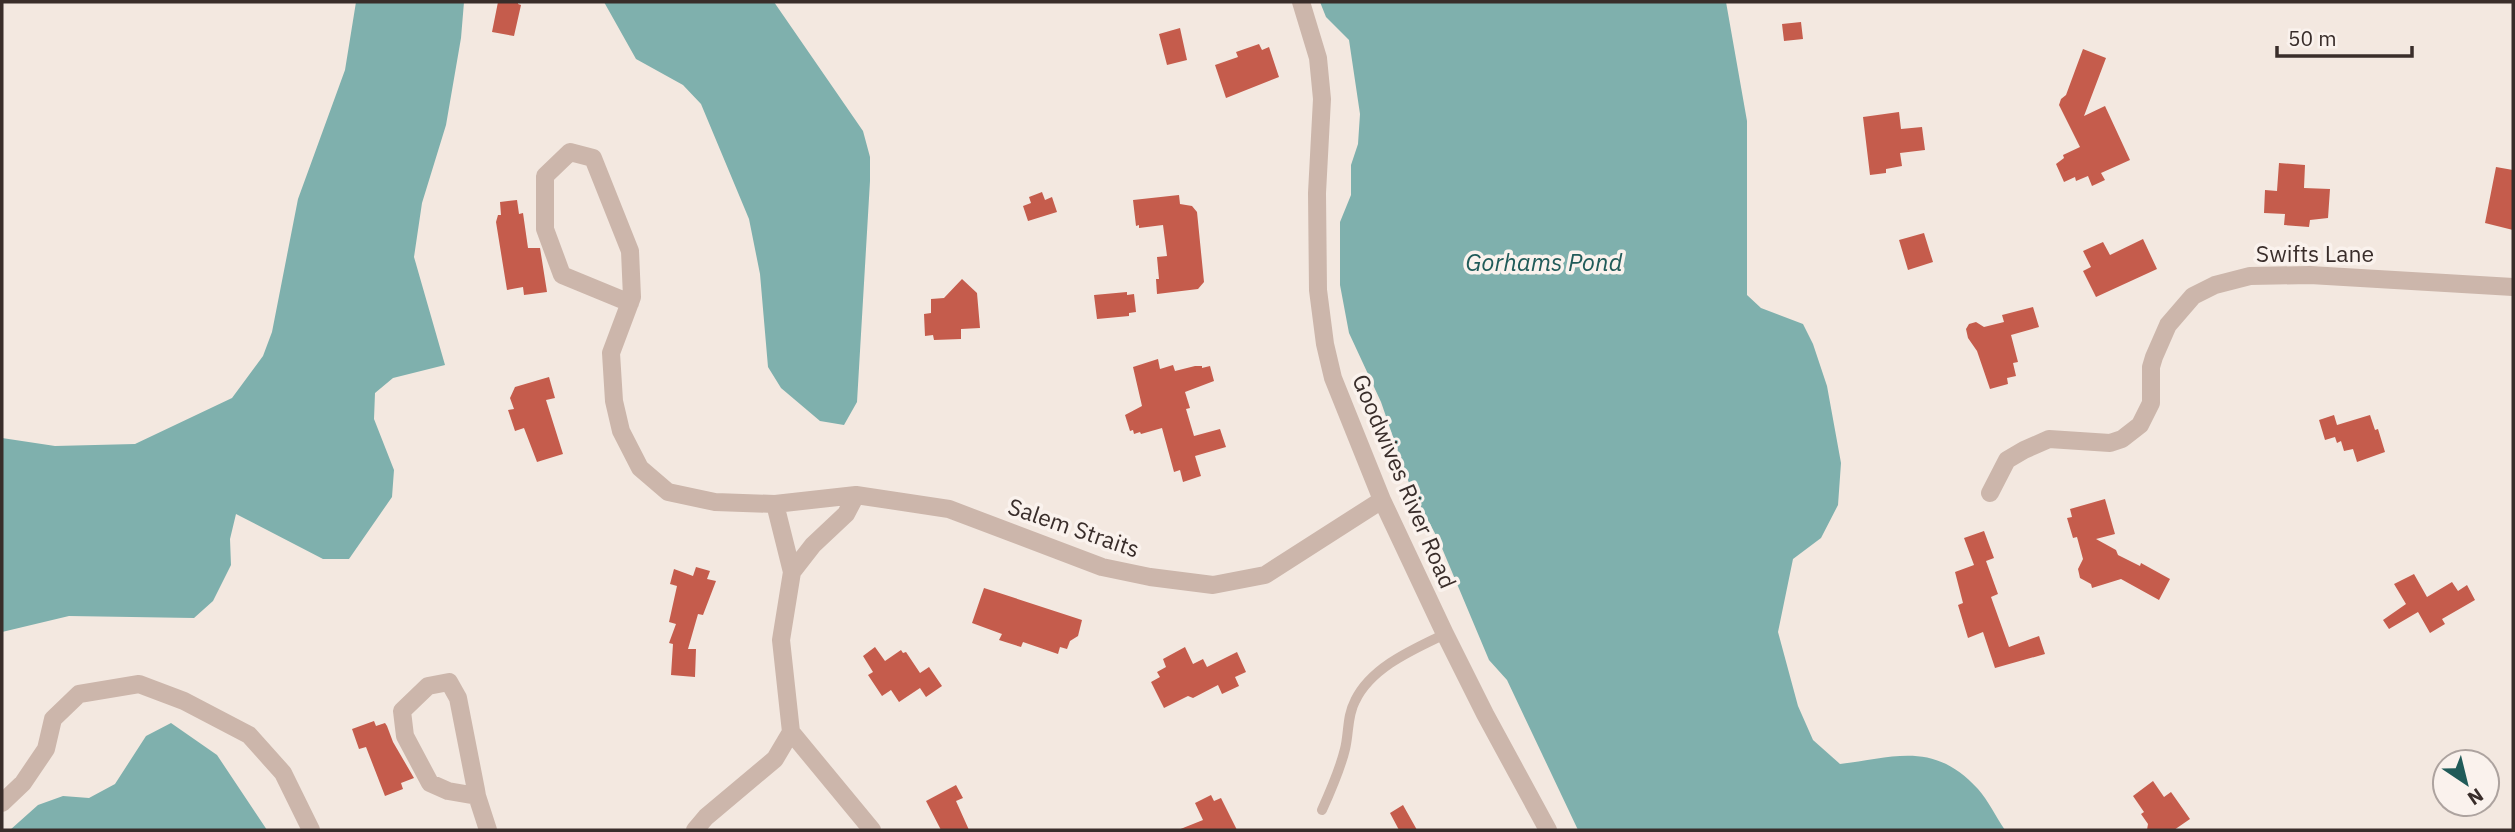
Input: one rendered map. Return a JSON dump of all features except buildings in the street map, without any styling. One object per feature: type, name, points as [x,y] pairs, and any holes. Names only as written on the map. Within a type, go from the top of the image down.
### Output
[{"type":"street","name":"Goodwives River Road","points":[[1301,2],[1318,58],[1322,99],[1317,236],[1318,290],[1325,344],[1337,390],[1382,500],[1445,634],[1490,726],[1548,830]]},
{"type":"street","name":"Salem Straits","points":[[630,303],[562,275],[545,229],[545,176],[570,152],[593,158],[630,251],[632,297],[630,303],[611,354],[614,401],[621,432],[640,468],[668,492],[715,502],[775,504],[856,495],[949,509],[1102,567],[1150,577],[1213,585],[1265,575],[1382,500]]},
{"type":"street","name":"Swifts Lane","points":[[1990,493],[2007,460],[2024,450],[2049,439],[2110,443],[2122,439],[2140,425],[2151,403],[2154,357],[2168,325],[2193,296],[2215,285],[2250,276],[2310,275],[2513,287]]},
{"type":"street","points":[[792,572],[813,545],[846,514],[856,495]]},
{"type":"street","points":[[775,504],[792,572],[781,640],[791,732],[872,830]]},
{"type":"street","points":[[477,796],[447,791],[430,783],[405,736],[402,711],[428,686],[449,682],[458,698],[477,796],[488,830]]},
{"type":"street","points":[[2,803],[23,783],[46,748],[53,719],[79,694],[139,684],[184,701],[249,735],[283,773],[311,830]]},
{"type":"street","points":[[695,830],[706,817],[775,759],[791,732]]},
{"type":"lane","points":[[1322,810],[1346,747],[1350,714],[1362,689],[1411,651],[1445,634]]},
{"type":"water","points":[[356,2],[464,2],[461,38],[446,125],[422,203],[414,257],[445,365],[393,378],[375,393],[374,419],[394,470],[392,497],[349,559],[323,559],[236,514],[230,539],[231,565],[213,601],[194,618],[69,616],[2,632],[2,438],[55,446],[135,444],[232,398],[263,356],[272,332],[298,199],[345,70]]},
{"type":"water","points":[[604,2],[774,2],[863,131],[870,157],[870,181],[857,402],[844,425],[820,421],[781,388],[768,367],[760,274],[749,219],[701,104],[683,85],[636,59]]},
{"type":"water","name":"Gorhams Pond","points":[[1320,2],[1726,2],[1747,121],[1747,295],[1761,308],[1803,324],[1813,344],[1827,386],[1841,463],[1838,505],[1821,538],[1793,559],[1778,632],[1798,706],[1813,740],[1840,764],[1913,756],[1946,764],[1978,789],[2005,830],[1578,830],[1507,680],[1489,660],[1439,541],[1410,486],[1381,402],[1349,333],[1340,285],[1340,222],[1351,195],[1351,165],[1358,144],[1360,114],[1349,40],[1326,17]]},
{"type":"water","points":[[171,723],[217,755],[267,830],[10,830],[38,805],[63,796],[89,798],[115,784],[146,736]]}]
